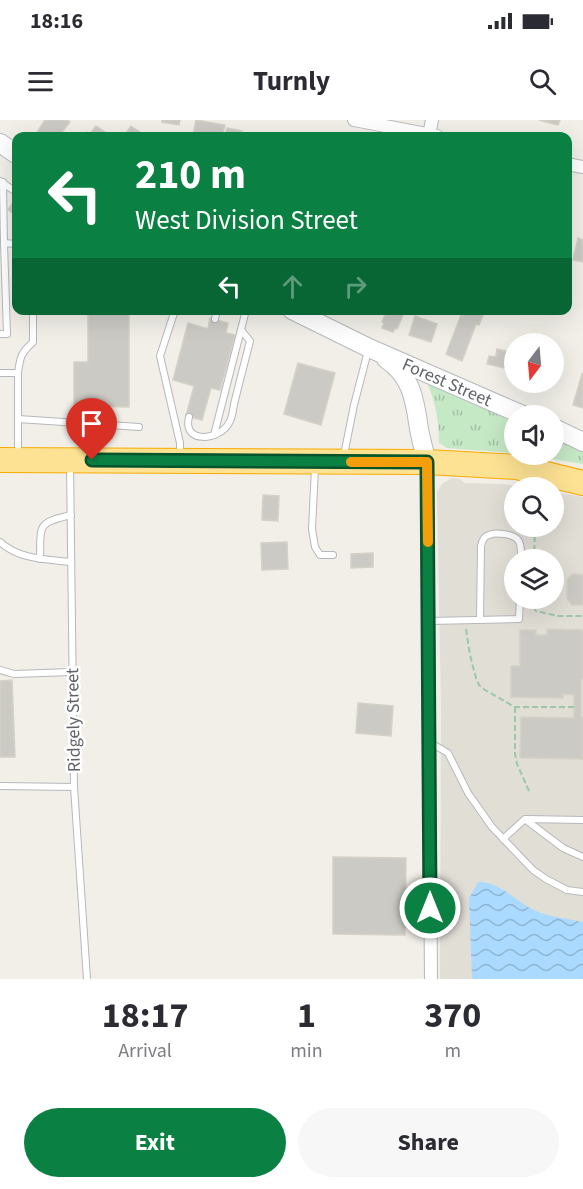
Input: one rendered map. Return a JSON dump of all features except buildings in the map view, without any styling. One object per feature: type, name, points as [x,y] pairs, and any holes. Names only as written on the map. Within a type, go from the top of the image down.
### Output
[{"type":"highway","points":[[9,460],[427,462],[517,466],[583,483]]},
{"type":"street","points":[[354,120],[413,132]]},
{"type":"street","name":"Forest Street","points":[[302,315],[369,348],[504,407]]},
{"type":"street","name":"Forest Street","points":[[369,348],[393,364],[410,386],[417,408],[427,462]]},
{"type":"street","points":[[564,433],[583,442]]},
{"type":"street","points":[[427,462],[430,979]]},
{"type":"lane","points":[[0,334],[7,334],[1,181]]},
{"type":"lane","points":[[4,243],[12,244]]},
{"type":"lane","points":[[9,460],[18,419],[18,373],[23,351],[33,342],[33,315]]},
{"type":"lane","points":[[173,315],[160,356],[180,443],[180,461]]},
{"type":"lane","points":[[215,319],[216,315]]},
{"type":"lane","points":[[214,435],[245,315]]},
{"type":"lane","points":[[189,417],[187,425],[190,431],[197,436],[209,437],[219,434],[230,422],[250,341],[241,330]]},
{"type":"lane","points":[[343,462],[354,405],[369,348]]},
{"type":"lane","points":[[0,374],[18,373]]},
{"type":"lane","points":[[18,419],[139,427]]},
{"type":"lane","name":"Ridgely Street","points":[[70,460],[74,787],[87,979]]},
{"type":"lane","points":[[315,461],[312,529],[315,547],[320,555],[333,555]]},
{"type":"lane","points":[[40,559],[41,529],[52,519],[71,515]]},
{"type":"lane","points":[[480,619],[482,541],[490,534],[509,535],[519,540],[521,549]]},
{"type":"lane","points":[[0,542],[23,556],[71,562]]},
{"type":"lane","points":[[428,621],[519,619],[519,609]]},
{"type":"lane","points":[[0,670],[14,674],[72,672]]},
{"type":"lane","points":[[429,742],[448,753],[468,793],[492,827],[533,870],[567,890],[583,892]]},
{"type":"lane","points":[[0,786],[74,787]]},
{"type":"lane","points":[[503,839],[525,819],[583,820]]},
{"type":"lane","points":[[525,819],[563,848],[583,857]]},
{"type":"path","points":[[534,609],[558,616],[583,616]]},
{"type":"path","points":[[466,628],[470,655],[479,685],[485,690],[515,707],[574,707]]},
{"type":"path","points":[[515,707],[515,754],[529,791]]},
{"type":"shaded area","points":[[452,478],[460,479],[464,483],[504,484],[504,537],[564,537],[564,494],[583,497],[583,979],[440,979],[441,710],[437,491],[443,483]]},
{"type":"green space","points":[[425,378],[504,415],[504,452],[447,448],[439,443],[436,410]]},
{"type":"green space","points":[[564,443],[583,452],[583,464],[564,461]]},
{"type":"water","points":[[478,882],[494,885],[541,913],[583,922],[583,979],[472,979],[469,898]]},
{"type":"slow traffic","points":[[351,462],[427,462],[428,542]]},
{"type":"route","points":[[92,460],[427,462],[430,908]]}]
